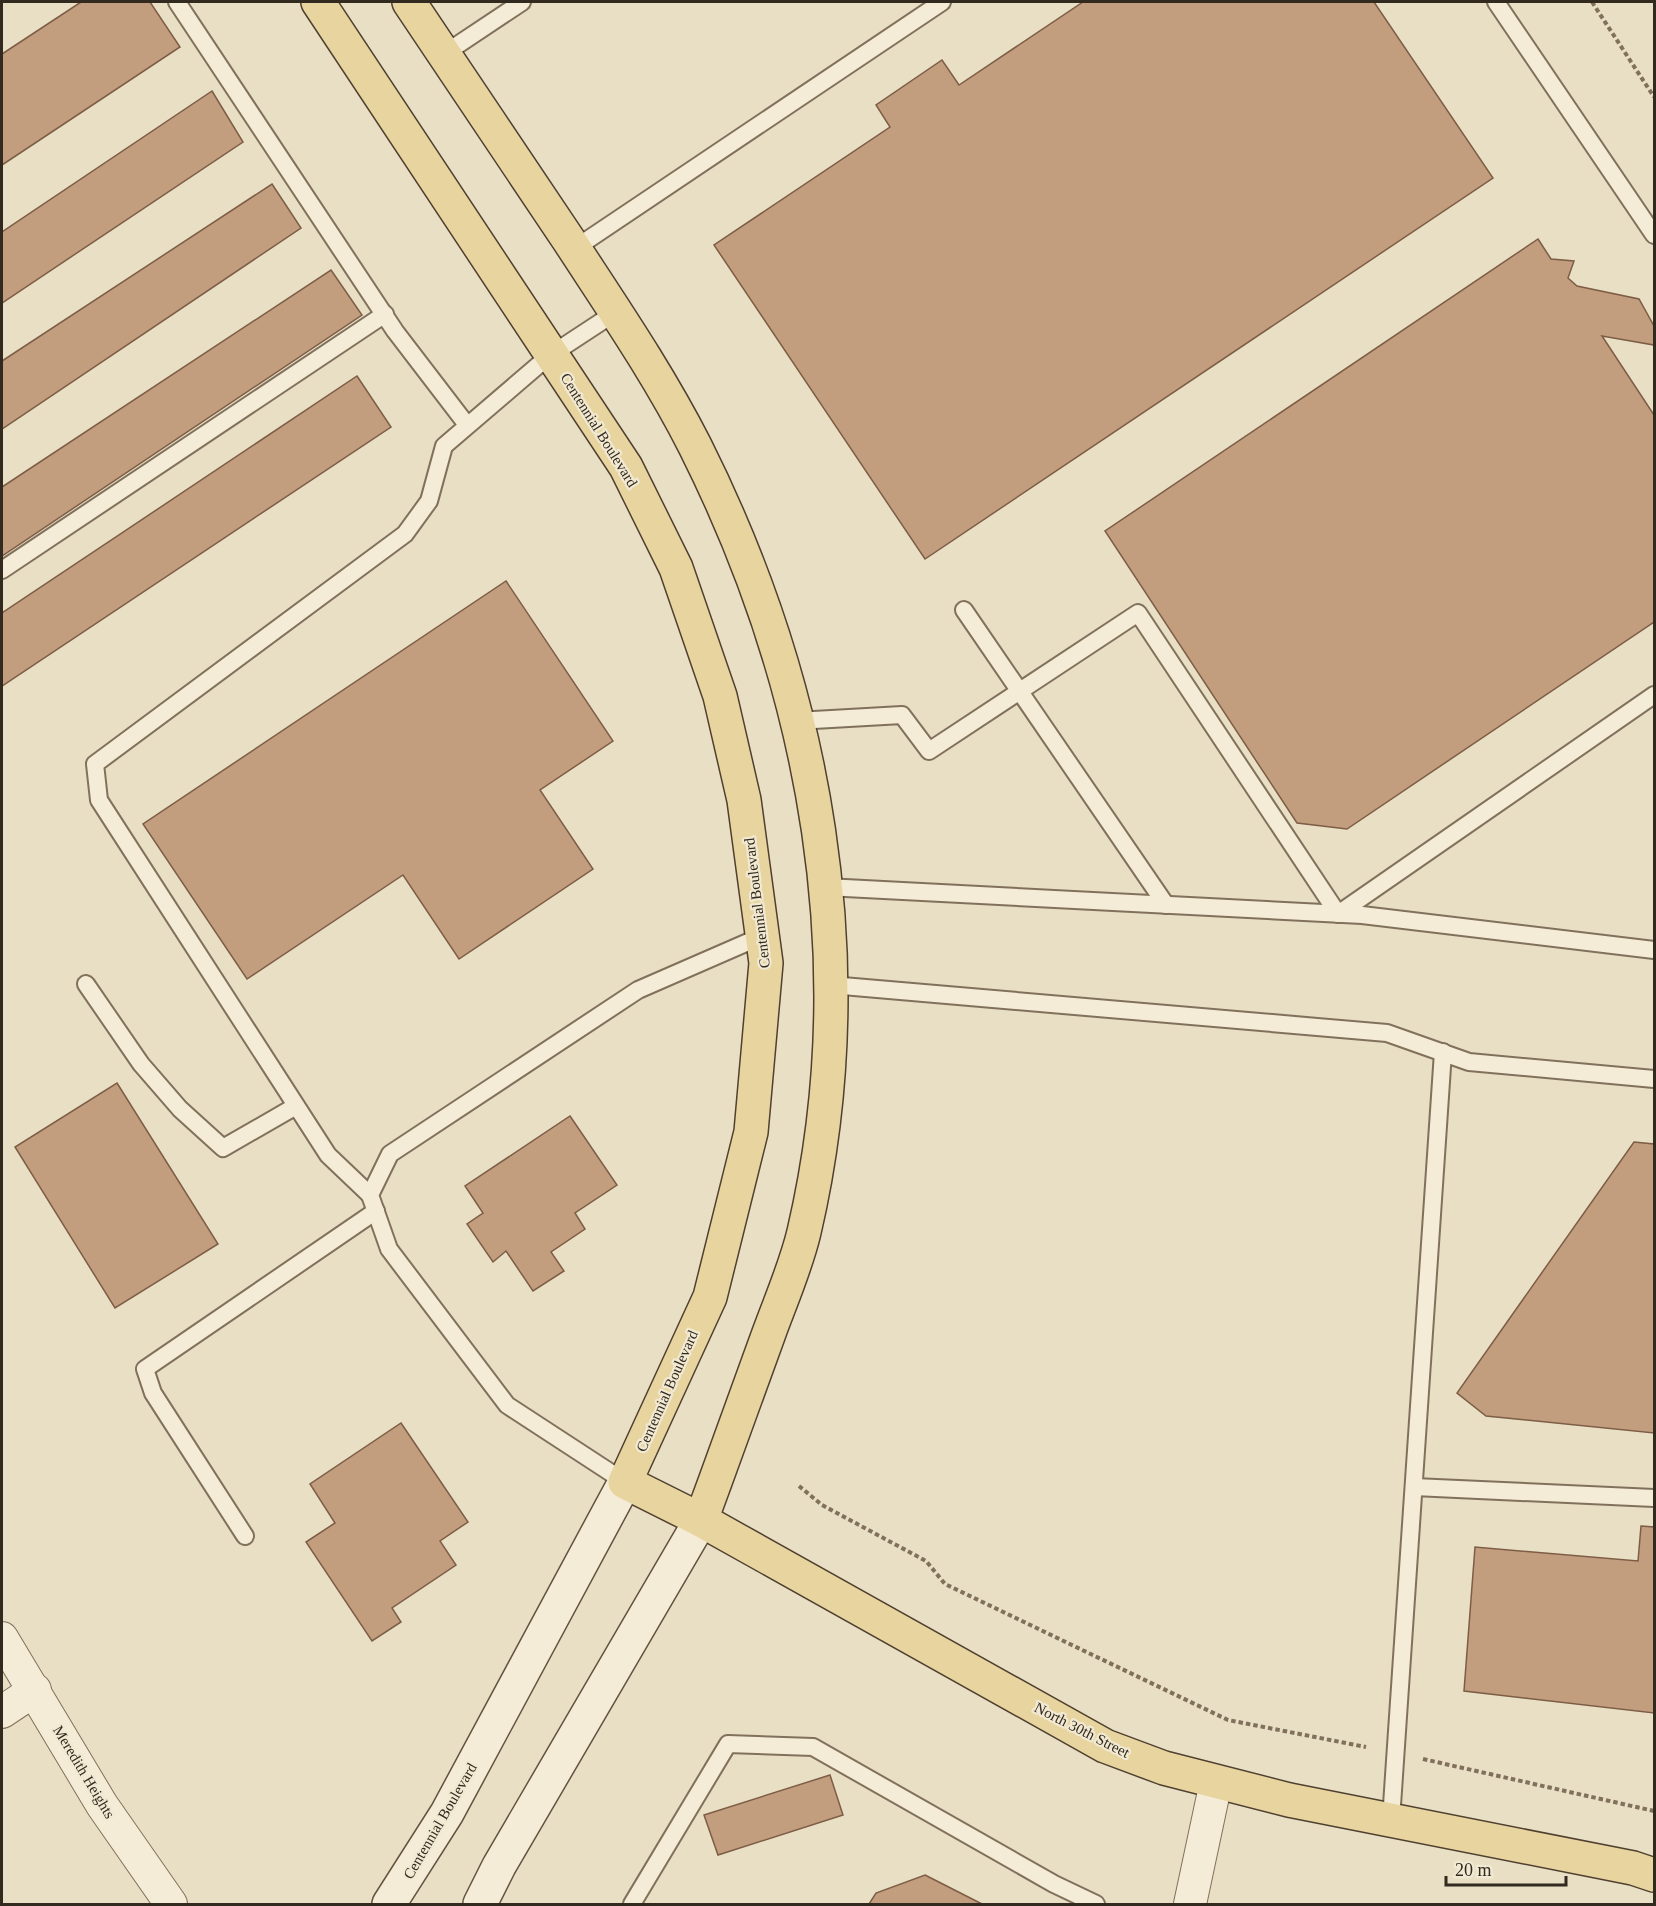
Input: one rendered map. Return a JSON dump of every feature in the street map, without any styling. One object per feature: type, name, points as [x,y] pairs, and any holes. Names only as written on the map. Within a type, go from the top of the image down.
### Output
[{"type":"main road","name":"Centennial Boulevard","points":[[318,2],[626,467],[676,568],[720,696],[739,777],[766,963],[751,1132],[710,1297],[625,1482],[447,1813],[389,1905]]},
{"type":"main road","points":[[409,2],[616,312],[699,456],[747,565],[784,673],[816,800],[831,933],[831,985],[822,1139],[803,1236],[701,1520],[499,1866],[480,1905]]},
{"type":"main road","name":"North 30th Street","points":[[625,1482],[701,1520],[1105,1746],[1164,1768],[1216,1782],[1391,1820],[1633,1868],[1654,1875]]},
{"type":"street","name":"Meredith Heights","points":[[2,1638],[102,1805],[171,1905]]},
{"type":"street","points":[[2,1712],[35,1690]]},
{"type":"street","points":[[1190,1905],[1216,1782]]},
{"type":"lane","points":[[177,2],[385,314],[467,425]]},
{"type":"lane","points":[[444,54],[522,2]]},
{"type":"lane","points":[[574,249],[942,2]]},
{"type":"lane","points":[[1496,2],[1654,235]]},
{"type":"lane","points":[[616,312],[551,354],[444,446],[429,501],[405,534],[95,764],[99,800],[328,1155],[370,1195],[389,1249],[507,1405],[625,1482]]},
{"type":"lane","points":[[2,570],[385,314]]},
{"type":"lane","points":[[964,610],[1166,905]]},
{"type":"lane","points":[[796,721],[902,715],[929,751],[1138,613],[1338,914]]},
{"type":"lane","points":[[1338,914],[1654,695]]},
{"type":"lane","points":[[826,886],[1338,914],[1654,950]]},
{"type":"lane","points":[[370,1195],[390,1154],[638,990],[762,936]]},
{"type":"lane","points":[[86,984],[141,1064],[180,1108],[223,1148],[296,1106]]},
{"type":"lane","points":[[831,985],[1387,1033],[1469,1062],[1654,1079]]},
{"type":"lane","points":[[1391,1820],[1443,1052]]},
{"type":"lane","points":[[245,1536],[153,1393],[145,1369],[376,1211]]},
{"type":"lane","points":[[1414,1487],[1654,1498]]},
{"type":"lane","points":[[632,1905],[728,1744],[813,1747],[1054,1884],[1096,1905]]},
{"type":"path","points":[[1592,2],[1654,97]]},
{"type":"path","points":[[799,1486],[822,1504],[926,1562],[945,1584],[1228,1720],[1395,1753],[1654,1811]]},
{"type":"building","points":[[81,2],[150,2],[180,47],[2,165],[2,54]]},
{"type":"building","points":[[1083,2],[1374,2],[1493,178],[925,559],[714,245],[890,127],[876,105],[942,60],[959,85]]},
{"type":"building","points":[[212,91],[243,142],[2,303],[2,232]]},
{"type":"building","points":[[272,184],[301,228],[2,429],[2,361]]},
{"type":"building","points":[[1538,239],[1551,259],[1574,261],[1568,278],[1577,286],[1639,299],[1654,326],[1654,345],[1602,336],[1654,415],[1654,622],[1347,829],[1297,823],[1105,531]]},
{"type":"building","points":[[331,270],[362,315],[2,556],[2,487]]},
{"type":"building","points":[[357,376],[391,427],[2,686],[2,613]]},
{"type":"building","points":[[506,581],[613,741],[540,790],[593,869],[459,959],[403,875],[247,979],[143,824]]},
{"type":"building","points":[[117,1083],[218,1244],[115,1308],[15,1147]]},
{"type":"building","points":[[570,1116],[617,1185],[575,1213],[585,1229],[551,1252],[564,1271],[533,1291],[506,1251],[493,1262],[467,1224],[483,1213],[465,1186]]},
{"type":"building","points":[[1634,1142],[1654,1144],[1654,1433],[1486,1416],[1457,1393]]},
{"type":"building","points":[[401,1423],[468,1522],[440,1541],[456,1565],[392,1608],[401,1622],[372,1641],[306,1542],[335,1523],[310,1484]]},
{"type":"building","points":[[1641,1526],[1654,1527],[1654,1713],[1464,1691],[1475,1547],[1638,1561]]},
{"type":"building","points":[[830,1775],[843,1815],[718,1855],[704,1815]]},
{"type":"building","points":[[925,1875],[982,1904],[869,1904],[876,1893]]}]
